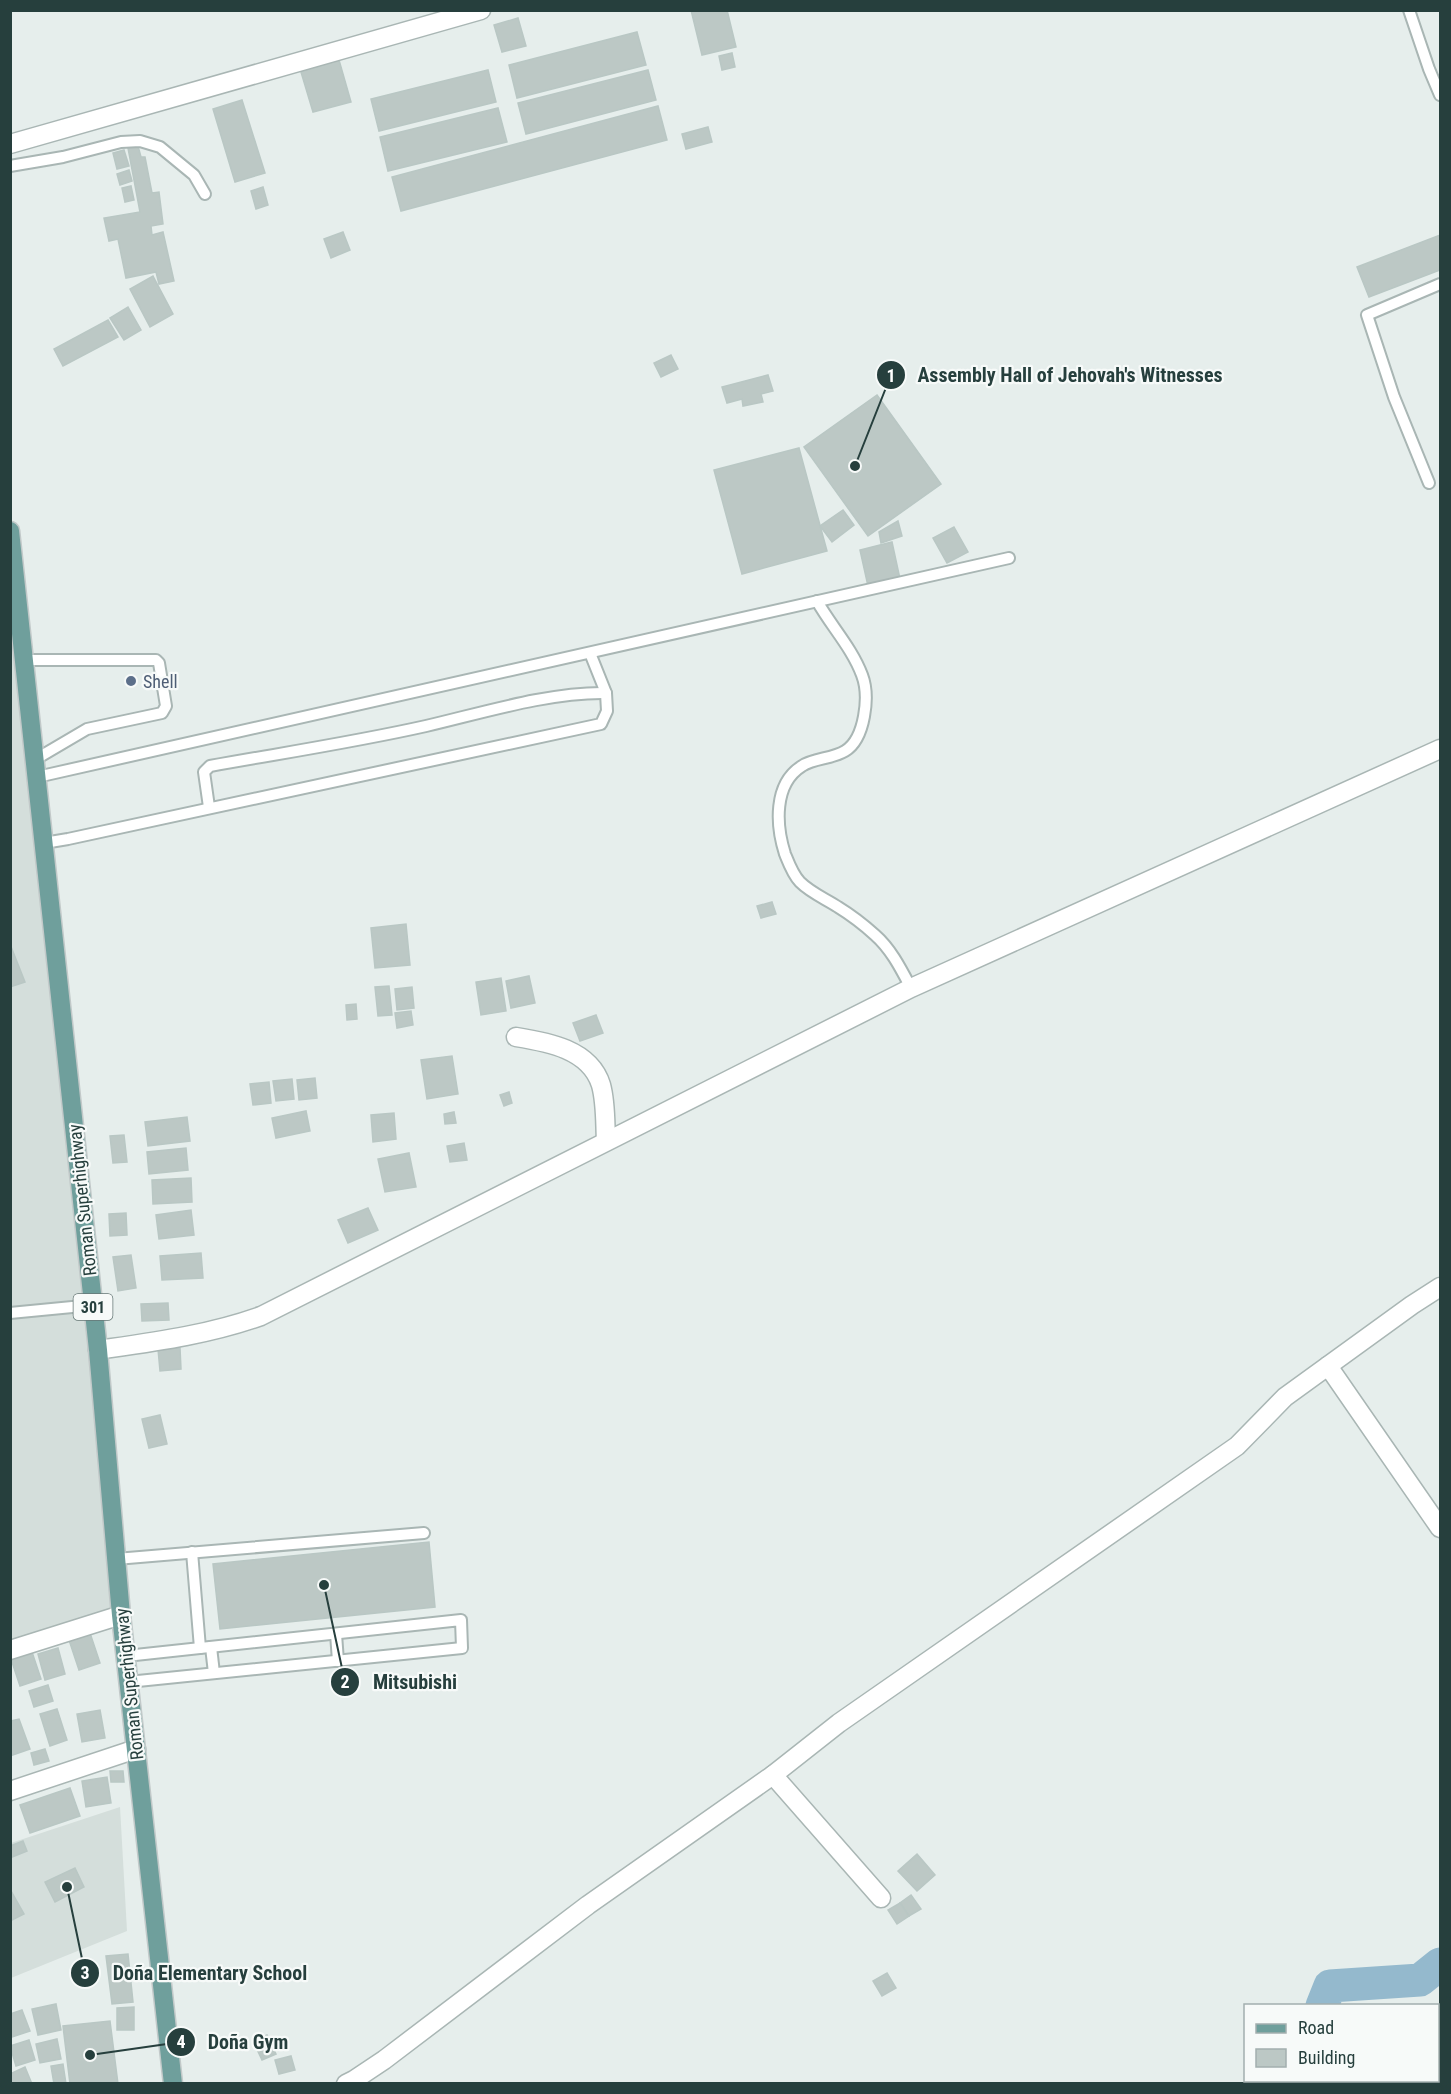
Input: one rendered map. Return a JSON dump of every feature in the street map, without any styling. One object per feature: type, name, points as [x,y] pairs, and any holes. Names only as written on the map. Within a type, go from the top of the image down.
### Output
[{"type":"main road","name":"Roman Superhighway","points":[[10,531],[98,1350],[128,1682],[173,2084]]},
{"type":"street","points":[[10,144],[481,10]]},
{"type":"street","points":[[98,1350],[202,1333],[261,1316],[911,988],[1440,749]]},
{"type":"street","points":[[516,1037],[564,1048],[579,1056],[594,1070],[601,1086],[606,1141]]},
{"type":"street","points":[[346,2084],[384,2060],[588,1905],[773,1775],[839,1723],[1237,1446],[1285,1397],[1440,1287]]},
{"type":"street","points":[[1328,1366],[1440,1528]]},
{"type":"street","points":[[10,1650],[121,1614]]},
{"type":"street","points":[[10,1791],[136,1749]]},
{"type":"street","points":[[773,1775],[881,1898]]},
{"type":"lane","points":[[1409,10],[1440,95]]},
{"type":"lane","points":[[10,166],[63,157],[121,142],[140,141],[160,147],[194,175],[205,194]]},
{"type":"lane","points":[[1429,483],[1394,397],[1367,315],[1440,284]]},
{"type":"lane","points":[[36,768],[590,652],[1009,558]]},
{"type":"lane","points":[[817,601],[863,677],[865,706],[862,725],[855,741],[845,751],[801,766],[782,790],[779,804],[784,852],[791,869],[800,882],[876,936],[888,950],[911,988]]},
{"type":"lane","points":[[44,843],[601,724],[607,711],[606,693],[590,652]]},
{"type":"lane","points":[[24,660],[156,660],[159,663],[166,706],[162,713],[87,729],[36,768]]},
{"type":"lane","points":[[209,807],[204,772],[210,766],[424,726],[506,706],[588,693],[606,693]]},
{"type":"lane","points":[[10,1313],[93,1305]]},
{"type":"lane","points":[[116,1559],[424,1533]]},
{"type":"lane","points":[[192,1552],[206,1647],[214,1673]]},
{"type":"lane","points":[[126,1656],[461,1620],[462,1648],[128,1682]]},
{"type":"lane","points":[[336,1634],[338,1661]]},
{"type":"shaded area","points":[[10,544],[121,1615],[10,1651]]},
{"type":"shaded area","points":[[120,1807],[127,1931],[11,1978],[11,1843]]},
{"type":"building","points":[[691,10],[727,10],[736,47],[702,55]]},
{"type":"building","points":[[518,18],[526,46],[502,52],[494,25]]},
{"type":"building","points":[[637,32],[646,65],[517,98],[509,65]]},
{"type":"building","points":[[732,53],[735,67],[722,70],[719,56]]},
{"type":"building","points":[[339,60],[351,102],[313,112],[301,72]]},
{"type":"building","points":[[488,70],[496,102],[379,131],[371,99]]},
{"type":"building","points":[[648,70],[656,100],[526,134],[518,103]]},
{"type":"building","points":[[242,100],[265,173],[235,182],[213,109]]},
{"type":"building","points":[[658,106],[667,140],[401,211],[392,177]]},
{"type":"building","points":[[498,108],[507,142],[388,171],[380,137]]},
{"type":"building","points":[[708,127],[712,142],[686,149],[682,134]]},
{"type":"building","points":[[138,146],[141,157],[145,157],[152,193],[159,192],[163,224],[151,226],[152,235],[163,232],[174,281],[159,284],[156,272],[126,278],[118,239],[109,241],[104,218],[140,212],[128,148]]},
{"type":"building","points":[[124,150],[129,166],[117,169],[113,153]]},
{"type":"building","points":[[129,170],[132,181],[120,185],[117,174]]},
{"type":"building","points":[[131,186],[134,200],[125,202],[122,188]]},
{"type":"building","points":[[263,187],[268,205],[256,209],[251,191]]},
{"type":"building","points":[[343,232],[350,250],[331,258],[324,239]]},
{"type":"building","points":[[1440,235],[1440,270],[1369,297],[1357,267]]},
{"type":"building","points":[[153,276],[173,314],[150,327],[130,289]]},
{"type":"building","points":[[128,307],[141,330],[124,340],[110,318]]},
{"type":"building","points":[[108,320],[118,337],[63,366],[54,349]]},
{"type":"building","points":[[671,355],[678,369],[661,377],[654,363]]},
{"type":"building","points":[[768,375],[773,391],[761,394],[763,402],[743,406],[742,399],[727,403],[722,387]]},
{"type":"building","points":[[877,395],[941,484],[868,536],[804,447]]},
{"type":"building","points":[[799,448],[827,551],[742,574],[714,470]]},
{"type":"building","points":[[843,510],[854,525],[832,542],[820,526]]},
{"type":"building","points":[[898,521],[902,536],[881,543],[879,532]]},
{"type":"building","points":[[954,527],[968,552],[947,563],[933,538]]},
{"type":"building","points":[[892,542],[900,579],[868,586],[860,550]]},
{"type":"building","points":[[772,902],[776,914],[761,918],[757,906]]},
{"type":"building","points":[[406,924],[410,965],[375,968],[371,928]]},
{"type":"building","points":[[10,944],[25,982],[10,987]]},
{"type":"building","points":[[529,976],[535,1003],[511,1008],[506,981]]},
{"type":"building","points":[[501,978],[506,1011],[481,1015],[476,982]]},
{"type":"building","points":[[389,986],[392,1015],[378,1016],[375,987]]},
{"type":"building","points":[[412,987],[414,1008],[397,1010],[395,989]]},
{"type":"building","points":[[356,1004],[357,1019],[347,1020],[346,1005]]},
{"type":"building","points":[[411,1011],[413,1025],[397,1028],[395,1013]]},
{"type":"building","points":[[596,1015],[603,1033],[580,1041],[573,1023]]},
{"type":"building","points":[[452,1056],[458,1094],[427,1099],[421,1060]]},
{"type":"building","points":[[315,1078],[317,1098],[299,1100],[297,1080]]},
{"type":"building","points":[[292,1079],[294,1099],[276,1101],[273,1081]]},
{"type":"building","points":[[269,1082],[271,1103],[253,1105],[250,1084]]},
{"type":"building","points":[[509,1092],[512,1103],[504,1106],[500,1095]]},
{"type":"building","points":[[306,1111],[310,1131],[276,1138],[272,1118]]},
{"type":"building","points":[[454,1112],[456,1123],[445,1124],[444,1114]]},
{"type":"building","points":[[394,1113],[396,1139],[373,1142],[371,1115]]},
{"type":"building","points":[[187,1117],[190,1141],[148,1146],[145,1122]]},
{"type":"building","points":[[124,1135],[127,1162],[113,1163],[110,1136]]},
{"type":"building","points":[[464,1143],[467,1160],[450,1162],[447,1146]]},
{"type":"building","points":[[186,1148],[188,1170],[149,1174],[147,1152]]},
{"type":"building","points":[[409,1153],[416,1187],[385,1192],[378,1159]]},
{"type":"building","points":[[191,1178],[192,1202],[153,1204],[152,1180]]},
{"type":"building","points":[[368,1208],[378,1230],[348,1243],[338,1220]]},
{"type":"building","points":[[191,1210],[194,1235],[159,1239],[156,1215]]},
{"type":"building","points":[[126,1213],[127,1235],[110,1236],[109,1214]]},
{"type":"building","points":[[201,1253],[203,1278],[162,1280],[160,1256]]},
{"type":"building","points":[[131,1255],[136,1288],[118,1291],[113,1257]]},
{"type":"building","points":[[168,1303],[169,1320],[142,1321],[141,1304]]},
{"type":"building","points":[[180,1348],[181,1369],[160,1371],[158,1349]]},
{"type":"building","points":[[160,1415],[167,1444],[149,1448],[142,1419]]},
{"type":"building","points":[[429,1542],[435,1607],[220,1629],[213,1564]]},
{"type":"building","points":[[90,1633],[100,1663],[79,1670],[69,1640]]},
{"type":"building","points":[[58,1648],[65,1674],[45,1680],[38,1654]]},
{"type":"building","points":[[32,1652],[41,1679],[20,1686],[11,1659]]},
{"type":"building","points":[[48,1685],[53,1701],[34,1707],[29,1691]]},
{"type":"building","points":[[57,1709],[67,1740],[50,1746],[40,1714]]},
{"type":"building","points":[[100,1710],[105,1738],[82,1742],[77,1714]]},
{"type":"building","points":[[19,1719],[30,1749],[10,1756],[10,1721]]},
{"type":"building","points":[[45,1749],[49,1761],[34,1765],[31,1753]]},
{"type":"building","points":[[110,1771],[123,1771],[124,1782],[111,1782]]},
{"type":"building","points":[[107,1777],[111,1803],[86,1807],[82,1781]]},
{"type":"building","points":[[70,1788],[80,1816],[30,1833],[20,1805]]},
{"type":"building","points":[[23,1841],[27,1851],[10,1858],[10,1846]]},
{"type":"building","points":[[917,1854],[935,1875],[917,1891],[898,1871]]},
{"type":"building","points":[[75,1868],[84,1887],[55,1902],[45,1882]]},
{"type":"building","points":[[10,1889],[24,1914],[10,1921]]},
{"type":"building","points":[[911,1895],[921,1909],[909,1916],[900,1903]]},
{"type":"building","points":[[900,1903],[909,1916],[897,1924],[888,1910]]},
{"type":"building","points":[[128,1954],[133,2002],[112,2004],[106,1956]]},
{"type":"building","points":[[887,1973],[896,1988],[882,1996],[873,1981]]},
{"type":"building","points":[[56,2004],[61,2030],[38,2035],[32,2009]]},
{"type":"building","points":[[134,2007],[134,2030],[117,2030],[117,2008]]},
{"type":"building","points":[[22,2010],[30,2031],[12,2037],[10,2014]]},
{"type":"building","points":[[110,2021],[118,2084],[70,2084],[63,2026]]},
{"type":"building","points":[[267,2035],[276,2054],[262,2060],[253,2041]]},
{"type":"building","points":[[57,2039],[61,2059],[40,2063],[36,2044]]},
{"type":"building","points":[[29,2040],[35,2060],[16,2066],[10,2046]]},
{"type":"building","points":[[291,2056],[295,2070],[279,2074],[275,2060]]},
{"type":"building","points":[[63,2064],[66,2084],[54,2084],[51,2066]]},
{"type":"building","points":[[25,2067],[32,2084],[10,2084],[10,2074]]},
{"type":"waterway","points":[[1323,2004],[1330,1986],[1420,1980],[1440,1964]]},
{"type":"place","name":"Assembly Hall of Jehovah's Witnesses","points":[[855,466]]},
{"type":"place","name":"Shell","points":[[131,681]]},
{"type":"place","name":"Mitsubishi","points":[[324,1585]]},
{"type":"place","name":"Doña Elementary School","points":[[67,1887]]},
{"type":"place","name":"Doña Gym","points":[[90,2055]]}]
